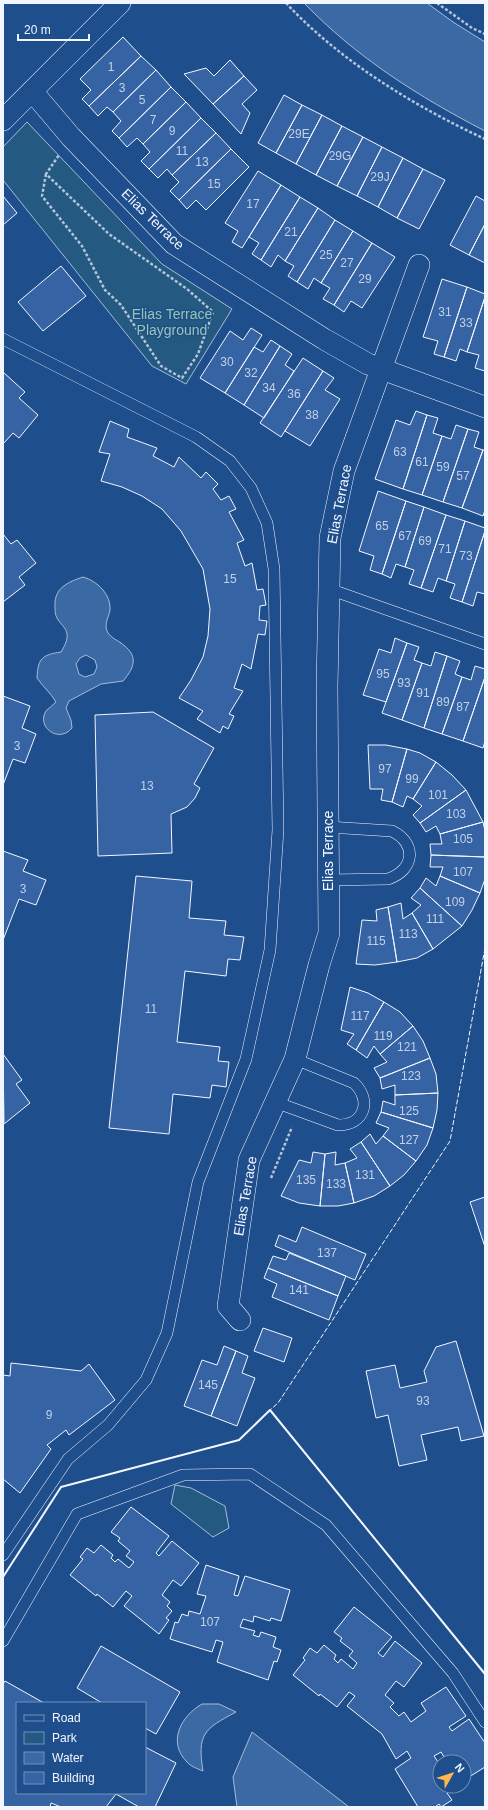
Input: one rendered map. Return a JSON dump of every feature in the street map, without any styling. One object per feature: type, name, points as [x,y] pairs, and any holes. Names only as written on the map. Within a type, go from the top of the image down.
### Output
[{"type":"street","points":[[3,120],[120,3]]},
{"type":"street","name":"Elias Terrace","points":[[32,91],[71,137],[174,244],[324,339],[368,364],[485,408]]},
{"type":"street","name":"Elias Terrace","points":[[240,1320],[228,1306],[249,1160],[295,1059],[329,933],[327,687],[330,538],[344,471],[419,265]]},
{"type":"lane","points":[[3,339],[196,437],[230,461],[251,488],[267,523],[274,569],[278,830],[270,944],[246,1058],[198,1182],[166,1333],[146,1380],[108,1424],[68,1459],[3,1555]]},
{"type":"lane","points":[[329,590],[485,644]]},
{"type":"lane","points":[[328,827],[392,831],[405,841],[409,848],[410,856],[408,864],[403,871],[392,877],[328,880]]},
{"type":"lane","points":[[275,1102],[338,1125],[346,1125],[353,1122],[363,1111],[363,1095],[360,1088],[354,1083],[295,1059]]},
{"type":"lane","points":[[3,1641],[77,1514],[183,1474],[250,1474],[326,1525],[453,1672],[485,1722]]},
{"type":"path","points":[[286,3],[322,38],[367,71],[446,120],[485,139]]},
{"type":"path","points":[[437,3],[472,28],[485,34]]},
{"type":"path","points":[[46,174],[109,234],[187,289],[213,312],[198,354],[182,378],[161,366],[121,305],[105,290],[82,246],[42,196],[46,174],[71,137]]},
{"type":"green space","name":"Elias Terrace Playground","points":[[27,122],[162,264],[232,309],[186,384],[152,366],[3,180],[3,147]]},
{"type":"green space","points":[[175,1485],[191,1488],[225,1506],[229,1528],[213,1537],[171,1504]]},
{"type":"water","points":[[304,3],[427,3],[453,22],[485,42],[485,131],[412,90],[389,74],[345,41]]},
{"type":"water","points":[[83,577],[88,579],[98,585],[106,594],[110,604],[110,610],[106,623],[107,631],[111,636],[126,647],[133,656],[133,666],[123,681],[101,684],[69,701],[66,708],[71,720],[72,728],[67,733],[55,734],[46,728],[44,717],[46,711],[56,702],[37,678],[38,666],[45,656],[61,652],[66,643],[67,634],[56,615],[55,600],[59,590]],"holes":[[[86,655],[95,660],[97,667],[94,674],[85,677],[79,674],[76,664],[80,658]]]},
{"type":"water","points":[[202,1704],[219,1704],[236,1712],[216,1723],[205,1734],[201,1749],[203,1771],[187,1762],[181,1754],[177,1738],[179,1730],[188,1715]]},
{"type":"water","points":[[252,1732],[349,1807],[237,1807],[233,1777]]},
{"type":"building","points":[[123,37],[141,56],[89,106],[82,99],[91,90],[80,79]]},
{"type":"building","points":[[141,56],[156,70],[113,112],[107,107],[98,116],[89,106]]},
{"type":"building","points":[[230,60],[244,76],[213,104],[184,74],[206,68],[214,76]]},
{"type":"building","points":[[156,70],[171,87],[119,138],[112,131],[121,121],[113,112]]},
{"type":"building","points":[[244,76],[257,90],[242,104],[250,113],[241,134],[213,104]]},
{"type":"building","points":[[171,87],[186,102],[143,144],[137,138],[127,147],[119,138]]},
{"type":"building","points":[[284,95],[302,105],[276,153],[258,143]]},
{"type":"building","points":[[186,102],[201,118],[149,169],[141,161],[150,152],[143,144]]},
{"type":"building","points":[[302,105],[322,115],[296,164],[276,153]]},
{"type":"building","points":[[322,115],[342,126],[316,175],[296,164]]},
{"type":"building","points":[[201,118],[216,133],[172,175],[167,169],[158,178],[149,169]]},
{"type":"building","points":[[342,126],[363,137],[337,186],[316,175]]},
{"type":"building","points":[[216,133],[231,149],[179,200],[170,191],[179,182],[172,175]]},
{"type":"building","points":[[363,137],[382,147],[357,196],[337,186]]},
{"type":"building","points":[[382,147],[403,158],[378,207],[357,196]]},
{"type":"building","points":[[231,149],[249,167],[206,210],[196,200],[187,209],[179,200]]},
{"type":"building","points":[[403,158],[423,169],[397,218],[378,207]]},
{"type":"building","points":[[423,169],[445,180],[419,229],[397,218]]},
{"type":"building","points":[[258,171],[281,185],[242,248],[232,242],[238,231],[225,223]]},
{"type":"building","points":[[281,185],[300,197],[261,260],[252,254],[259,243],[249,237]]},
{"type":"building","points":[[3,196],[17,213],[3,225]]},
{"type":"building","points":[[476,196],[485,201],[485,224],[469,255],[450,245]]},
{"type":"building","points":[[300,197],[318,208],[285,261],[278,255],[271,267],[261,260]]},
{"type":"building","points":[[318,208],[335,220],[297,282],[288,276],[294,266],[285,261]]},
{"type":"building","points":[[335,220],[353,231],[321,283],[314,278],[308,289],[297,282]]},
{"type":"building","points":[[485,224],[485,263],[469,255]]},
{"type":"building","points":[[353,231],[372,243],[334,305],[323,299],[330,288],[321,283]]},
{"type":"building","points":[[372,243],[395,257],[362,308],[351,301],[344,312],[334,305]]},
{"type":"building","points":[[61,266],[86,296],[43,331],[18,302]]},
{"type":"building","points":[[442,279],[467,287],[444,357],[434,354],[438,341],[423,337]]},
{"type":"building","points":[[467,287],[485,294],[485,297],[467,352],[460,349],[456,361],[444,357]]},
{"type":"building","points":[[485,297],[485,371],[475,368],[479,355],[467,352]]},
{"type":"building","points":[[251,328],[262,335],[225,393],[200,378],[230,331],[243,340]]},
{"type":"building","points":[[271,340],[280,346],[244,405],[225,393],[254,347],[263,352]]},
{"type":"building","points":[[280,346],[292,354],[285,365],[294,371],[264,418],[244,405]]},
{"type":"building","points":[[303,358],[323,371],[281,437],[260,423]]},
{"type":"building","points":[[323,371],[334,378],[325,390],[340,399],[310,446],[285,431]]},
{"type":"building","points":[[3,372],[25,392],[19,398],[38,415],[19,438],[13,433],[3,444]]},
{"type":"building","points":[[416,411],[427,415],[403,489],[375,479],[396,420],[410,425]]},
{"type":"building","points":[[427,415],[438,418],[433,433],[442,436],[422,495],[403,489]]},
{"type":"building","points":[[110,421],[129,429],[127,437],[157,448],[153,456],[174,467],[179,457],[201,478],[206,472],[218,484],[213,489],[221,500],[229,496],[236,509],[229,512],[244,540],[237,543],[245,566],[252,563],[257,590],[263,589],[266,605],[260,606],[259,620],[267,621],[265,635],[258,634],[251,669],[242,664],[234,688],[243,691],[229,714],[234,716],[228,729],[223,726],[220,733],[197,719],[203,711],[179,698],[191,680],[203,657],[208,636],[210,609],[203,569],[181,531],[162,509],[142,496],[122,487],[101,481],[110,454],[99,452]]},
{"type":"building","points":[[456,425],[468,429],[443,502],[422,495],[442,436],[451,439]]},
{"type":"building","points":[[468,429],[479,432],[474,447],[483,450],[462,508],[443,502]]},
{"type":"building","points":[[483,450],[485,450],[485,510],[483,516],[462,508]]},
{"type":"building","points":[[378,491],[406,501],[382,574],[370,570],[374,556],[359,551]]},
{"type":"building","points":[[406,501],[424,507],[405,567],[396,564],[391,578],[382,574]]},
{"type":"building","points":[[424,507],[446,515],[421,588],[409,584],[414,570],[405,567]]},
{"type":"building","points":[[446,515],[465,521],[446,581],[438,578],[433,592],[421,588]]},
{"type":"building","points":[[465,521],[485,528],[485,531],[462,602],[450,598],[455,584],[446,581]]},
{"type":"building","points":[[485,531],[485,594],[477,592],[473,606],[462,602]]},
{"type":"building","points":[[3,534],[11,544],[17,540],[36,563],[19,577],[25,585],[3,602]]},
{"type":"building","points":[[395,638],[407,643],[386,702],[363,695],[379,649],[391,653]]},
{"type":"building","points":[[407,643],[419,647],[414,660],[422,663],[402,720],[382,713]]},
{"type":"building","points":[[435,652],[447,656],[424,728],[402,720],[422,663],[431,666]]},
{"type":"building","points":[[447,656],[460,661],[455,674],[462,677],[442,734],[424,728]]},
{"type":"building","points":[[475,666],[485,669],[485,677],[463,741],[442,734],[462,677],[471,680]]},
{"type":"building","points":[[485,677],[485,741],[483,748],[463,741]]},
{"type":"building","points":[[3,696],[30,706],[22,728],[36,734],[25,763],[13,759],[3,785]]},
{"type":"building","points":[[153,712],[214,748],[194,784],[200,788],[195,798],[187,807],[171,814],[172,853],[98,856],[95,715]]},
{"type":"building","points":[[368,745],[386,745],[407,749],[392,802],[381,800],[383,789],[370,789]]},
{"type":"building","points":[[407,749],[420,753],[436,762],[413,799],[407,796],[403,807],[392,802]]},
{"type":"building","points":[[436,762],[452,775],[466,790],[420,823],[413,815],[422,806],[413,799]]},
{"type":"building","points":[[466,790],[483,822],[440,834],[436,826],[426,832],[420,823]]},
{"type":"building","points":[[483,822],[485,831],[485,857],[431,855],[430,844],[442,844],[440,834]]},
{"type":"building","points":[[3,851],[28,860],[23,871],[46,880],[36,905],[19,899],[3,940]]},
{"type":"building","points":[[431,855],[485,857],[485,879],[480,893],[440,876],[443,867],[430,867]]},
{"type":"building","points":[[136,876],[192,881],[189,918],[226,921],[224,935],[244,937],[240,960],[228,959],[226,976],[185,971],[177,1042],[220,1047],[218,1061],[229,1062],[226,1087],[212,1085],[210,1098],[173,1094],[169,1134],[109,1128]]},
{"type":"building","points":[[440,876],[480,893],[462,926],[420,888],[426,878],[436,886]]},
{"type":"building","points":[[420,888],[462,926],[433,949],[412,913],[421,905],[411,898]]},
{"type":"building","points":[[401,903],[403,919],[412,913],[433,949],[417,958],[397,962],[388,907]]},
{"type":"building","points":[[388,907],[397,962],[375,965],[356,964],[362,920],[377,921],[376,910]]},
{"type":"building","points":[[350,987],[368,993],[384,1002],[356,1050],[347,1044],[354,1034],[341,1030]]},
{"type":"building","points":[[384,1002],[400,1012],[413,1026],[380,1054],[374,1046],[367,1058],[356,1050]]},
{"type":"building","points":[[413,1026],[423,1041],[430,1058],[380,1078],[374,1068],[387,1062],[380,1054]]},
{"type":"building","points":[[3,1054],[22,1080],[16,1084],[30,1103],[4,1124]]},
{"type":"building","points":[[430,1058],[436,1074],[438,1093],[395,1095],[395,1085],[382,1089],[380,1078]]},
{"type":"building","points":[[438,1093],[437,1110],[433,1128],[381,1112],[383,1101],[395,1105],[395,1095]]},
{"type":"building","points":[[381,1112],[433,1128],[427,1145],[416,1161],[383,1136],[389,1128],[376,1123]]},
{"type":"building","points":[[370,1134],[376,1144],[383,1136],[416,1161],[404,1175],[390,1186],[361,1142]]},
{"type":"building","points":[[361,1142],[390,1186],[374,1196],[354,1203],[345,1163],[357,1158],[350,1149]]},
{"type":"building","points":[[313,1152],[325,1154],[320,1206],[299,1203],[281,1196],[299,1160],[311,1163]]},
{"type":"building","points":[[336,1152],[335,1165],[345,1163],[354,1203],[338,1206],[320,1206],[325,1154]]},
{"type":"building","points":[[485,1197],[485,1247],[470,1202]]},
{"type":"building","points":[[302,1227],[366,1254],[355,1280],[275,1246],[279,1235],[296,1242]]},
{"type":"building","points":[[289,1253],[346,1276],[338,1296],[268,1268],[273,1256],[286,1260]]},
{"type":"building","points":[[268,1268],[338,1296],[329,1320],[272,1297],[277,1284],[264,1278]]},
{"type":"building","points":[[263,1328],[292,1338],[284,1362],[254,1351]]},
{"type":"building","points":[[456,1341],[484,1436],[461,1441],[458,1427],[421,1435],[427,1460],[399,1466],[388,1415],[376,1418],[366,1371],[395,1365],[400,1388],[427,1382],[424,1371],[436,1347]]},
{"type":"building","points":[[224,1346],[236,1351],[211,1416],[184,1406],[202,1360],[217,1365]]},
{"type":"building","points":[[236,1351],[248,1356],[242,1373],[255,1378],[237,1426],[211,1416]]},
{"type":"building","points":[[11,1363],[81,1371],[89,1364],[115,1400],[69,1435],[66,1430],[47,1445],[51,1449],[20,1493],[3,1479],[3,1375],[10,1376]]},
{"type":"building","points":[[131,1507],[169,1536],[156,1553],[159,1556],[172,1541],[199,1563],[181,1586],[173,1580],[162,1595],[170,1602],[167,1606],[172,1611],[166,1618],[169,1620],[159,1634],[124,1606],[132,1596],[126,1591],[113,1607],[97,1594],[96,1596],[70,1575],[83,1559],[80,1557],[87,1548],[94,1553],[101,1545],[113,1555],[111,1558],[115,1562],[118,1559],[129,1568],[134,1562],[126,1556],[130,1551],[118,1541],[120,1538],[111,1532]]},
{"type":"building","points":[[206,1565],[239,1576],[234,1595],[238,1596],[245,1576],[290,1590],[281,1621],[271,1618],[270,1621],[254,1616],[253,1622],[243,1619],[240,1627],[255,1631],[253,1635],[259,1637],[261,1632],[276,1637],[273,1647],[281,1650],[277,1662],[274,1661],[268,1680],[217,1662],[223,1642],[216,1640],[212,1652],[170,1639],[175,1622],[178,1623],[182,1614],[188,1616],[189,1611],[200,1614],[206,1596],[197,1594]]},
{"type":"building","points":[[354,1607],[392,1637],[378,1653],[383,1657],[395,1641],[422,1663],[404,1687],[396,1681],[385,1695],[394,1703],[390,1707],[399,1716],[404,1712],[411,1722],[426,1711],[421,1703],[446,1687],[466,1716],[449,1727],[452,1731],[469,1719],[485,1743],[485,1767],[472,1775],[472,1754],[442,1754],[441,1752],[432,1754],[432,1794],[448,1794],[452,1800],[441,1807],[439,1804],[435,1807],[418,1807],[395,1769],[411,1758],[407,1751],[396,1759],[382,1734],[347,1706],[355,1696],[349,1692],[337,1707],[320,1694],[319,1696],[293,1675],[305,1660],[303,1658],[310,1648],[317,1653],[324,1645],[336,1655],[334,1659],[338,1663],[341,1659],[353,1669],[357,1663],[349,1656],[353,1651],[340,1641],[342,1638],[334,1632]]},
{"type":"building","points":[[101,1646],[180,1692],[156,1734],[146,1729],[146,1702],[100,1702],[77,1688]]},
{"type":"building","points":[[5,1681],[42,1702],[16,1702],[16,1794],[116,1794],[106,1807],[61,1807],[51,1803],[50,1807],[3,1807],[3,1684]]},
{"type":"building","points":[[146,1748],[176,1763],[155,1807],[139,1807],[116,1794],[146,1794]]},
{"type":"fence","points":[[485,948],[450,1141],[278,1403],[270,1410],[485,1674]]},
{"type":"wall","points":[[3,1577],[61,1487],[239,1440],[270,1410],[485,1674]]}]
